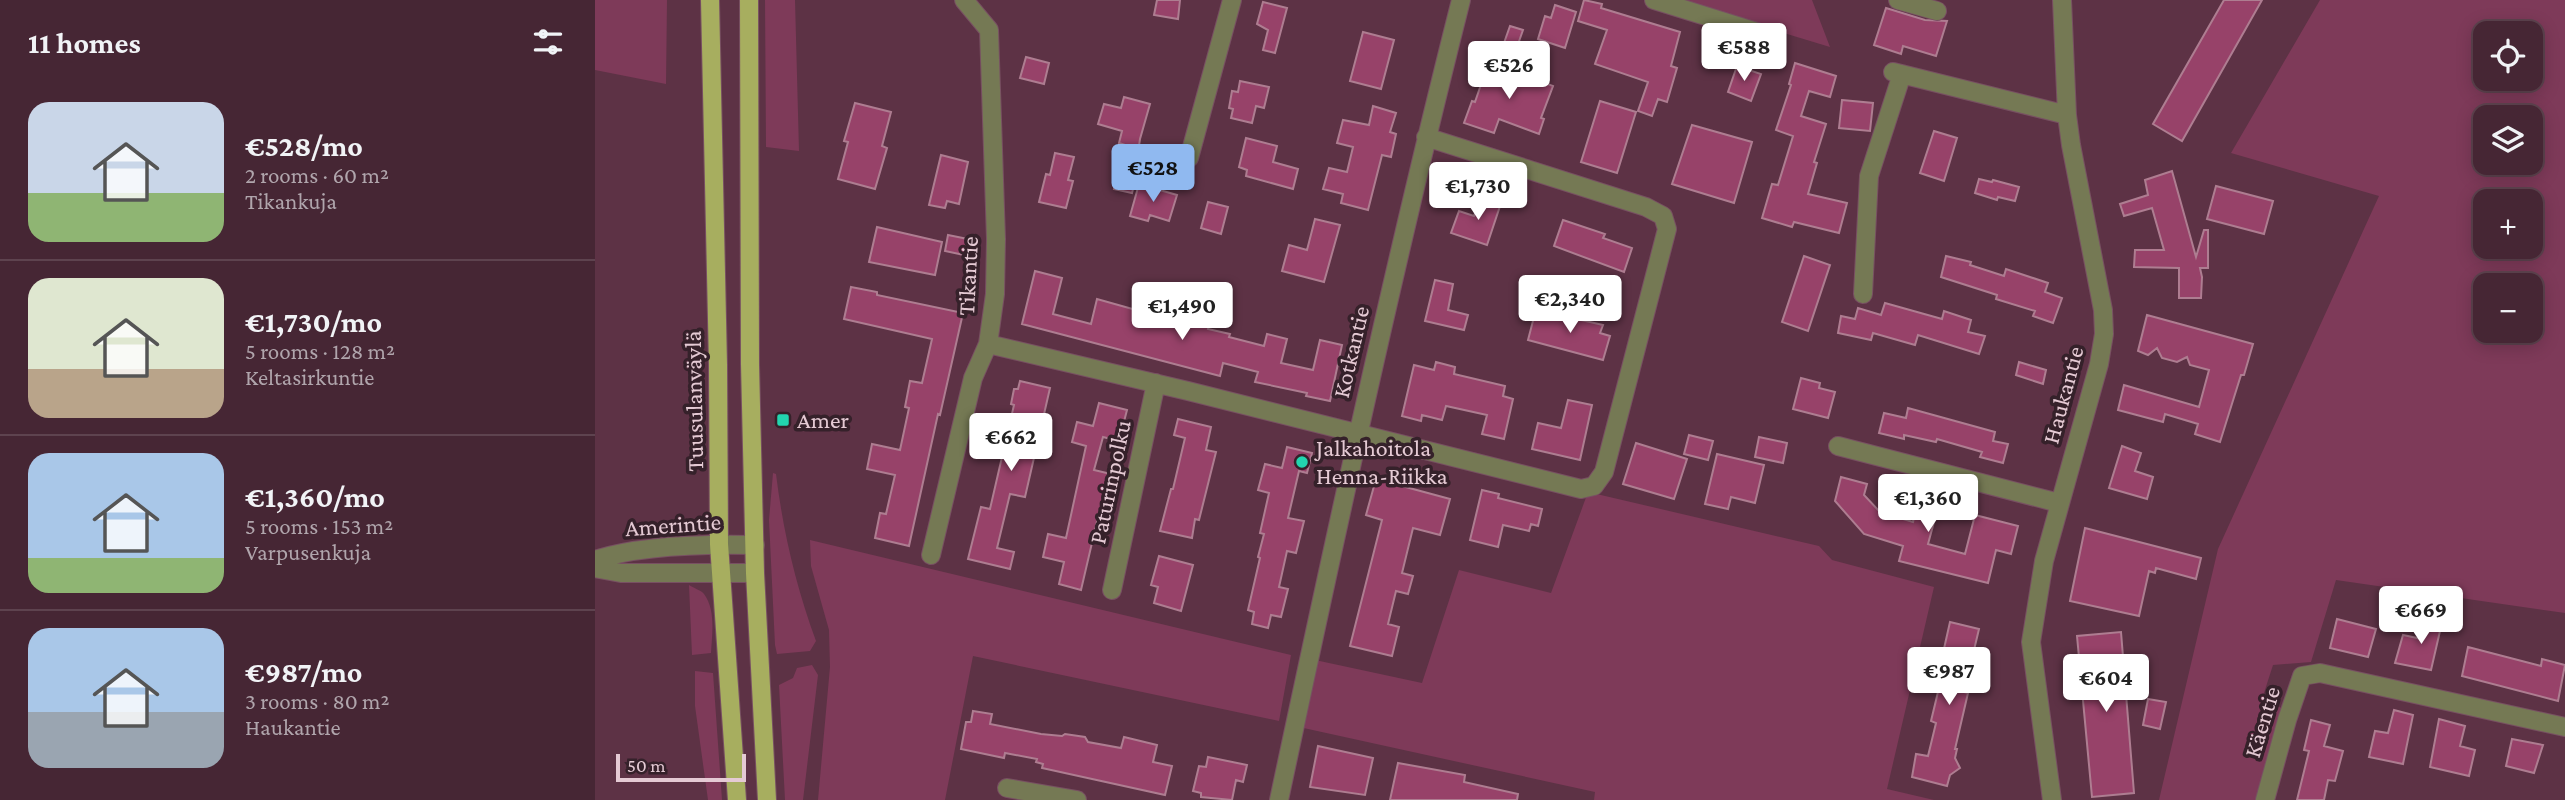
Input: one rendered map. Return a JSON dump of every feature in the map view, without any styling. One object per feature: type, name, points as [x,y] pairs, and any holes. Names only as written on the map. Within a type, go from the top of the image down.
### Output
[{"type":"main road","name":"Tuusulanväylä","points":[[710,0],[718,352],[719,544],[737,800]]},
{"type":"main road","points":[[749,0],[750,364],[755,573],[767,800]]},
{"type":"street","name":"Tikantie","points":[[931,555],[974,378],[988,344],[995,294],[996,239],[989,30],[964,0]]},
{"type":"street","points":[[1189,158],[1233,0]]},
{"type":"street","name":"Kotkantie","points":[[1279,800],[1357,434],[1426,137],[1461,0]]},
{"type":"street","points":[[1654,0],[1773,37]]},
{"type":"street","points":[[1898,0],[1937,11]]},
{"type":"street","name":"Haukantie","points":[[2052,800],[2031,642],[2044,561],[2088,406],[2104,334],[2103,310],[2067,115],[2062,0]]},
{"type":"street","points":[[1863,294],[1868,176],[1898,73],[2067,115]]},
{"type":"street","points":[[988,344],[1581,488],[1594,486],[1604,472],[1667,229],[1663,216],[1646,207],[1426,137]]},
{"type":"street","name":"Paturinpolku","points":[[1112,590],[1156,383]]},
{"type":"street","points":[[1838,446],[2059,503]]},
{"type":"street","name":"Amerintie","points":[[595,560],[616,553],[719,544],[755,545]]},
{"type":"street","name":"Amerintie","points":[[595,568],[621,573],[755,573]]},
{"type":"street","name":"Käentie","points":[[2265,800],[2302,676],[2320,673],[2565,727]]},
{"type":"street","points":[[1007,788],[1037,797],[1077,800]]},
{"type":"shaded area","points":[[595,0],[667,0],[666,84],[595,70]]},
{"type":"shaded area","points":[[765,0],[795,0],[799,151],[766,147]]},
{"type":"shaded area","points":[[1676,0],[1812,0],[1830,47]]},
{"type":"shaded area","points":[[2320,0],[2565,0],[2565,613],[2336,580],[2311,662],[2273,665],[2263,696],[2284,710],[2259,800],[2159,800],[2218,549],[2379,196],[2231,153]]},
{"type":"shaded area","points":[[773,473],[776,474],[786,538],[796,579],[816,641],[810,651],[777,654],[775,645],[769,520]]},
{"type":"shaded area","points":[[1588,492],[1819,546],[1832,560],[1934,587],[1887,789],[1934,800],[1594,800],[1595,792],[1299,727],[1315,660],[1422,683],[1459,570],[1551,593]]},
{"type":"shaded area","points":[[810,540],[1291,655],[1279,721],[973,656],[945,800],[818,800],[830,667],[829,630],[811,566]]},
{"type":"shaded area","points":[[689,585],[701,591],[708,600],[712,623],[711,653],[692,655]]},
{"type":"shaded area","points":[[812,665],[818,675],[803,800],[785,800],[779,685],[793,678],[797,668]]},
{"type":"shaded area","points":[[695,671],[713,673],[722,800],[708,800],[695,706]]},
{"type":"building","points":[[1157,0],[1180,0],[1178,19],[1154,15]]},
{"type":"building","points":[[1584,0],[1602,4],[1601,8],[1680,32],[1671,66],[1677,68],[1667,102],[1658,99],[1652,116],[1638,111],[1648,82],[1595,64],[1607,30],[1578,21]]},
{"type":"building","points":[[2224,0],[2262,0],[2182,141],[2153,124]]},
{"type":"building","points":[[1263,2],[1287,8],[1275,53],[1263,50],[1268,30],[1257,24]]},
{"type":"building","points":[[1555,5],[1576,12],[1565,48],[1538,39],[1545,16],[1551,18]]},
{"type":"building","points":[[1886,8],[1925,20],[1947,21],[1936,56],[1903,46],[1901,54],[1874,45]]},
{"type":"building","points":[[1510,26],[1523,30],[1517,47],[1504,43]]},
{"type":"building","points":[[1363,32],[1394,40],[1381,89],[1350,81]]},
{"type":"building","points":[[1026,57],[1049,63],[1044,84],[1020,78]]},
{"type":"building","points":[[1795,63],[1836,76],[1830,97],[1809,91],[1801,116],[1826,124],[1814,162],[1817,163],[1808,194],[1847,203],[1839,233],[1794,222],[1792,227],[1762,218],[1772,184],[1778,185],[1793,136],[1776,130],[1791,85],[1789,84]]},
{"type":"building","points":[[1500,65],[1553,86],[1541,118],[1544,119],[1539,134],[1499,119],[1494,133],[1464,123],[1472,101],[1475,102],[1486,70],[1497,73]]},
{"type":"building","points":[[1737,66],[1761,74],[1751,101],[1728,92]]},
{"type":"building","points":[[1240,81],[1269,87],[1264,108],[1256,106],[1252,123],[1231,118],[1233,109],[1229,108],[1232,91],[1238,92]]},
{"type":"building","points":[[1124,97],[1150,104],[1140,139],[1136,166],[1139,167],[1132,193],[1114,189],[1125,145],[1119,143],[1122,131],[1098,124],[1104,104],[1121,108]]},
{"type":"building","points":[[1842,100],[1873,103],[1870,131],[1839,128]]},
{"type":"building","points":[[1600,101],[1636,112],[1617,173],[1581,162]]},
{"type":"building","points":[[855,103],[891,112],[882,146],[887,148],[875,189],[838,179],[848,142],[844,141]]},
{"type":"building","points":[[1373,106],[1396,113],[1390,132],[1396,134],[1391,157],[1382,155],[1368,210],[1341,203],[1343,194],[1323,189],[1329,168],[1347,172],[1353,147],[1337,143],[1343,120],[1369,125]]},
{"type":"building","points":[[1692,125],[1752,142],[1734,203],[1672,184]]},
{"type":"building","points":[[1934,131],[1957,138],[1944,181],[1920,173]]},
{"type":"building","points":[[1246,138],[1277,146],[1273,162],[1298,169],[1293,189],[1246,176],[1247,170],[1239,167]]},
{"type":"building","points":[[1055,153],[1074,157],[1068,180],[1073,181],[1066,208],[1039,202]]},
{"type":"building","points":[[941,155],[968,162],[959,204],[947,201],[945,208],[929,205]]},
{"type":"building","points":[[2172,171],[2196,257],[2204,230],[2208,230],[2208,268],[2200,268],[2201,298],[2179,298],[2179,268],[2134,267],[2135,250],[2164,250],[2152,208],[2124,216],[2120,204],[2148,195],[2145,180]]},
{"type":"building","points":[[1979,179],[2019,187],[2015,201],[1998,197],[1997,200],[1975,193]]},
{"type":"building","points":[[1139,184],[1177,195],[1169,221],[1150,215],[1148,221],[1130,216]]},
{"type":"building","points":[[2216,186],[2273,201],[2264,234],[2207,219]]},
{"type":"building","points":[[1481,196],[1501,203],[1487,245],[1451,233],[1459,211],[1474,216]]},
{"type":"building","points":[[1208,202],[1228,207],[1221,234],[1201,228]]},
{"type":"building","points":[[1315,219],[1340,225],[1324,282],[1282,271],[1289,245],[1307,250]]},
{"type":"building","points":[[1563,220],[1605,234],[1603,238],[1632,248],[1624,272],[1554,246]]},
{"type":"building","points":[[877,227],[942,242],[935,275],[869,262]]},
{"type":"building","points":[[948,235],[968,239],[964,255],[945,251]]},
{"type":"building","points":[[1804,256],[1830,265],[1808,331],[1782,322]]},
{"type":"building","points":[[1946,256],[1971,262],[1970,265],[2004,276],[2006,269],[2048,283],[2045,292],[2062,298],[2053,323],[2033,316],[2035,311],[1996,299],[1997,295],[1941,277]]},
{"type":"building","points":[[1035,271],[1062,278],[1053,314],[1091,324],[1097,299],[1193,326],[1197,313],[1211,316],[1208,329],[1230,334],[1229,337],[1264,346],[1267,334],[1287,339],[1281,363],[1313,370],[1320,340],[1342,345],[1330,401],[1306,396],[1307,393],[1255,382],[1258,372],[1223,363],[1220,376],[1022,324]]},
{"type":"building","points":[[1435,280],[1453,284],[1448,310],[1468,315],[1464,330],[1425,321]]},
{"type":"building","points":[[851,287],[963,313],[909,546],[875,538],[880,513],[886,514],[895,475],[867,469],[872,444],[900,450],[909,408],[905,407],[910,381],[922,383],[932,339],[844,319]]},
{"type":"building","points":[[1885,303],[1942,319],[1944,311],[1971,320],[1968,332],[1985,336],[1979,354],[1918,335],[1915,345],[1873,333],[1871,340],[1838,333],[1841,316],[1855,319],[1858,308],[1881,315]]},
{"type":"building","points":[[1542,311],[1603,325],[1600,333],[1610,336],[1603,360],[1528,340],[1534,317],[1540,319]]},
{"type":"building","points":[[2147,315],[2253,344],[2220,442],[2195,434],[2198,424],[2165,414],[2163,422],[2118,410],[2124,385],[2199,407],[2209,370],[2190,365],[2187,357],[2177,362],[2162,358],[2157,348],[2148,355],[2138,351]]},
{"type":"building","points":[[1436,362],[1455,367],[1454,374],[1505,386],[1503,396],[1513,399],[1504,439],[1482,434],[1487,415],[1446,406],[1442,420],[1422,415],[1421,421],[1402,416],[1414,365],[1434,370]]},
{"type":"building","points":[[2019,362],[2046,370],[2043,384],[2016,375]]},
{"type":"building","points":[[1801,378],[1820,383],[1819,388],[1835,392],[1828,418],[1793,409]]},
{"type":"building","points":[[1020,381],[1050,388],[1025,497],[1010,494],[997,548],[1014,552],[1010,569],[968,559],[981,507],[990,509],[1014,405],[1011,404],[1014,389],[1018,389]]},
{"type":"building","points":[[1568,400],[1592,405],[1580,460],[1532,449],[1538,423],[1561,428]]},
{"type":"building","points":[[1099,403],[1127,410],[1119,441],[1103,437],[1094,470],[1111,474],[1081,590],[1059,584],[1064,562],[1043,557],[1048,534],[1066,538],[1086,446],[1072,442],[1077,422],[1093,426]]},
{"type":"building","points":[[1908,408],[1995,432],[1993,441],[2008,444],[2003,463],[1980,457],[1982,452],[1937,439],[1936,442],[1904,435],[1904,439],[1879,433],[1884,413],[1906,418]]},
{"type":"building","points":[[1178,419],[1211,427],[1206,450],[1216,452],[1199,520],[1195,519],[1192,538],[1160,531],[1185,438],[1174,435]]},
{"type":"building","points":[[1689,435],[1713,441],[1708,460],[1684,454]]},
{"type":"building","points":[[1759,437],[1787,443],[1783,463],[1755,457]]},
{"type":"building","points":[[1636,443],[1687,459],[1674,499],[1623,484]]},
{"type":"building","points":[[2122,446],[2141,453],[2135,471],[2153,477],[2147,499],[2109,488]]},
{"type":"building","points":[[1287,447],[1312,453],[1307,473],[1299,471],[1288,518],[1304,521],[1296,553],[1287,551],[1279,587],[1288,589],[1281,617],[1271,615],[1268,628],[1252,624],[1254,612],[1248,610],[1260,558],[1258,557],[1264,534],[1260,533],[1269,493],[1258,490],[1265,464],[1282,468]]},
{"type":"building","points":[[1717,454],[1764,465],[1755,503],[1731,497],[1728,509],[1705,504]]},
{"type":"building","points":[[1841,477],[1867,484],[1864,495],[1880,512],[1913,522],[1920,495],[1940,500],[1928,544],[1965,554],[1975,515],[2018,526],[2011,554],[1996,550],[1988,583],[1899,561],[1903,546],[1864,534],[1835,501]]},
{"type":"building","points":[[1376,479],[1450,499],[1440,535],[1413,528],[1402,573],[1413,576],[1408,594],[1396,591],[1388,624],[1399,627],[1392,656],[1350,646],[1382,520],[1366,515]]},
{"type":"building","points":[[1482,490],[1499,494],[1498,498],[1542,509],[1538,526],[1531,524],[1529,531],[1503,525],[1498,547],[1470,540]]},
{"type":"building","points":[[2085,528],[2201,558],[2196,579],[2156,568],[2155,573],[2149,571],[2139,616],[2070,601]]},
{"type":"building","points":[[1159,556],[1193,565],[1181,611],[1154,603],[1158,587],[1151,585]]},
{"type":"building","points":[[2427,614],[2443,618],[2431,670],[2395,663],[2403,635],[2422,639]]},
{"type":"building","points":[[2337,619],[2376,629],[2368,657],[2330,648]]},
{"type":"building","points":[[1950,622],[1979,629],[1964,692],[1968,693],[1955,749],[1955,758],[1960,768],[1950,775],[1947,786],[1912,777],[1916,754],[1928,756],[1936,723],[1931,721],[1945,663],[1941,662]]},
{"type":"building","points":[[2121,632],[2134,793],[2092,797],[2077,636]]},
{"type":"building","points":[[2468,647],[2541,666],[2542,659],[2565,665],[2558,701],[2462,676]]},
{"type":"building","points":[[2148,699],[2166,702],[2160,729],[2143,725]]},
{"type":"building","points":[[2394,710],[2413,715],[2403,764],[2369,757],[2375,731],[2388,733]]},
{"type":"building","points":[[973,711],[992,714],[990,724],[1041,734],[1085,737],[1088,742],[1121,748],[1124,737],[1157,745],[1153,762],[1172,766],[1165,795],[1042,768],[1043,764],[1036,762],[1037,759],[1005,753],[1004,758],[961,749],[966,722],[971,722]]},
{"type":"building","points":[[2439,719],[2465,726],[2460,746],[2475,750],[2469,776],[2430,767]]},
{"type":"building","points":[[2311,720],[2330,725],[2324,746],[2343,751],[2335,781],[2328,780],[2324,800],[2297,800],[2309,751],[2304,750]]},
{"type":"building","points":[[2512,739],[2543,745],[2534,773],[2506,766]]},
{"type":"building","points":[[1318,746],[1373,758],[1365,795],[1310,787]]},
{"type":"building","points":[[1208,757],[1247,765],[1243,782],[1236,780],[1232,800],[1201,797],[1201,793],[1193,791],[1199,766],[1206,767]]},
{"type":"building","points":[[1398,763],[1465,775],[1464,782],[1518,794],[1517,800],[1390,800]]},
{"type":"place","name":"Amer","points":[[783,420]]},
{"type":"place","name":"Jalkahoitola Henna-Riikka","points":[[1302,462]]}]
